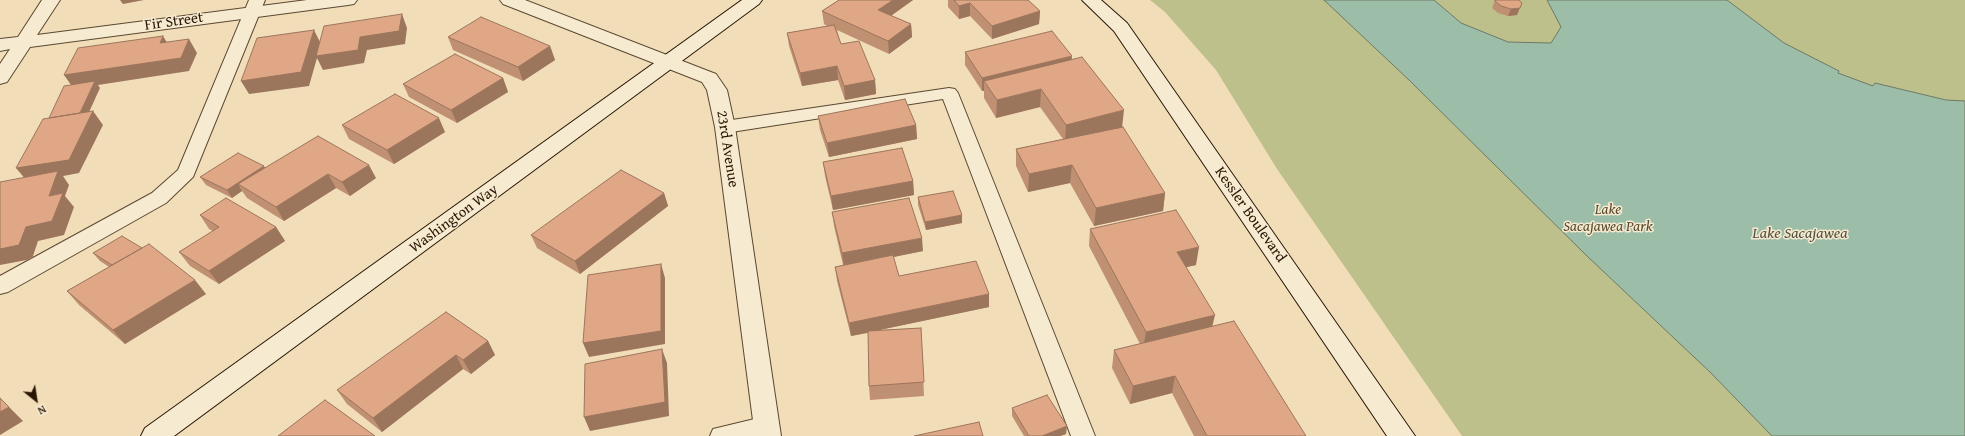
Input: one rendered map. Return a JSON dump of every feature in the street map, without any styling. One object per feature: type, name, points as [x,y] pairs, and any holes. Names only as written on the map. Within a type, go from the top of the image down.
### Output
[{"type":"street","points":[[0,78],[51,0]]},
{"type":"street","name":"Fir Street","points":[[0,45],[255,6],[348,0]]},
{"type":"street","name":"23rd Avenue","points":[[509,0],[709,78],[717,90],[724,127],[768,431]]},
{"type":"street","name":"Washington Way","points":[[154,436],[670,62],[753,0]]},
{"type":"street","name":"Kessler Boulevard","points":[[1091,0],[1121,27],[1402,436]]},
{"type":"lane","points":[[0,286],[159,198],[186,172],[255,6]]},
{"type":"lane","points":[[724,127],[949,93],[1083,436]]},
{"type":"lane","points":[[722,436],[768,431]]},
{"type":"green space","name":"Lake Sacajawea Park","points":[[1150,0],[1965,0],[1965,436],[1462,436],[1277,169],[1216,70],[1165,12]]},
{"type":"water","name":"Lake Sacajawea","points":[[1324,0],[1434,0],[1461,23],[1508,42],[1551,43],[1561,27],[1547,0],[1727,0],[1784,43],[1839,71],[1838,73],[1873,86],[1875,83],[1946,100],[1965,101],[1965,436],[1772,436],[1711,373],[1587,256],[1409,80]]},
{"type":"building","points":[[839,0],[893,0],[878,10],[911,24],[888,41],[822,11]]},
{"type":"building","points":[[954,0],[1028,0],[1040,11],[992,26],[970,3],[959,6]]},
{"type":"building","points":[[1495,0],[1519,0],[1522,3],[1520,8],[1511,9],[1501,6]]},
{"type":"building","points":[[402,14],[399,31],[360,37],[358,50],[316,56],[324,26]]},
{"type":"building","points":[[481,17],[550,46],[518,67],[448,37]]},
{"type":"building","points":[[834,25],[841,44],[859,41],[875,80],[844,86],[837,66],[800,73],[787,33]]},
{"type":"building","points":[[314,30],[301,72],[241,81],[257,38]]},
{"type":"building","points":[[1052,31],[1072,56],[982,78],[965,52]]},
{"type":"building","points":[[163,36],[160,43],[189,39],[181,58],[64,75],[78,48]]},
{"type":"building","points":[[455,54],[503,78],[451,110],[403,84]]},
{"type":"building","points":[[1082,57],[1124,110],[1066,125],[1041,89],[997,100],[984,81]]},
{"type":"building","points":[[95,81],[80,113],[49,118],[64,86]]},
{"type":"building","points":[[395,94],[439,118],[387,150],[342,125]]},
{"type":"building","points":[[905,99],[916,125],[827,143],[818,116]]},
{"type":"building","points":[[93,111],[69,160],[16,168],[43,119]]},
{"type":"building","points":[[1123,127],[1165,193],[1096,208],[1072,165],[1029,174],[1016,149]]},
{"type":"building","points":[[318,136],[369,165],[342,182],[328,174],[276,207],[238,184]]},
{"type":"building","points":[[902,148],[913,181],[831,196],[823,162]]},
{"type":"building","points":[[238,153],[264,166],[227,190],[200,177]]},
{"type":"building","points":[[621,170],[664,193],[575,261],[531,235]]},
{"type":"building","points":[[58,171],[49,196],[63,193],[52,221],[26,227],[19,245],[0,249],[0,182]]},
{"type":"building","points":[[953,191],[962,215],[925,222],[918,197]]},
{"type":"building","points":[[226,198],[276,227],[209,271],[179,252],[219,227],[200,215]]},
{"type":"building","points":[[909,198],[922,238],[842,253],[832,212]]},
{"type":"building","points":[[1176,210],[1199,247],[1177,252],[1215,315],[1146,332],[1090,229]]},
{"type":"building","points":[[122,236],[142,248],[112,265],[93,253]]},
{"type":"building","points":[[149,244],[195,280],[113,330],[67,291]]},
{"type":"building","points":[[893,255],[899,276],[976,261],[989,294],[849,323],[835,267]]},
{"type":"building","points":[[661,264],[661,331],[583,343],[588,275]]},
{"type":"building","points":[[446,312],[488,341],[463,360],[456,355],[373,418],[337,390]]},
{"type":"building","points":[[1234,321],[1306,436],[1207,436],[1175,376],[1133,386],[1114,350]]},
{"type":"building","points":[[921,328],[924,382],[869,386],[868,331]]},
{"type":"building","points":[[662,349],[665,402],[584,417],[585,364]]},
{"type":"building","points":[[1047,395],[1067,426],[1042,436],[1029,436],[1012,408]]},
{"type":"building","points":[[0,398],[9,407],[0,412]]},
{"type":"building","points":[[325,400],[375,436],[278,436]]},
{"type":"building","points":[[979,422],[983,436],[914,436]]}]
